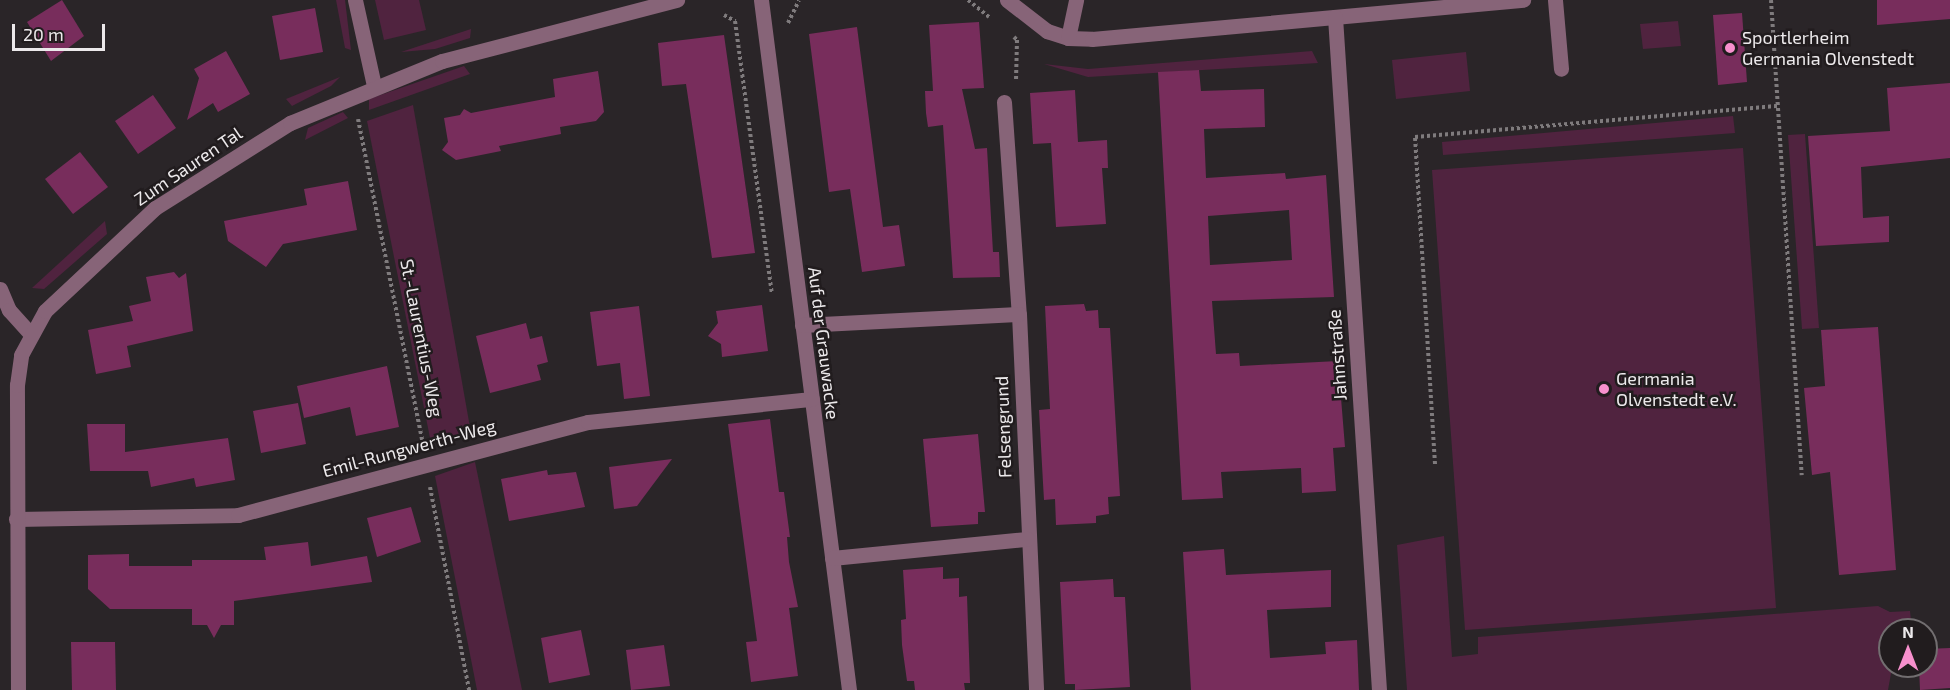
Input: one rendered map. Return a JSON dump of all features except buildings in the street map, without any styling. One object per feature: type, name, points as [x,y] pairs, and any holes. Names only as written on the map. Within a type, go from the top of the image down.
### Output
[{"type":"street","points":[[355,0],[374,86]]},
{"type":"street","name":"Zum Sauren Tal","points":[[18,690],[17,385],[21,355],[30,333],[84,270],[155,208],[290,123],[374,86],[442,61],[677,0]]},
{"type":"street","name":"Auf der Grauwacke","points":[[761,0],[849,690]]},
{"type":"street","points":[[1007,0],[1026,18],[1068,38],[1523,0]]},
{"type":"street","points":[[1068,38],[1076,0]]},
{"type":"street","points":[[1554,0],[1561,69]]},
{"type":"street","name":"Jahnstraße","points":[[1335,17],[1379,690]]},
{"type":"street","name":"Felsengrund","points":[[1004,102],[1019,314],[1027,539],[1036,690]]},
{"type":"street","points":[[0,289],[9,310],[30,333]]},
{"type":"street","points":[[802,325],[1019,314]]},
{"type":"street","name":"Emil-Rungwerth-Weg","points":[[16,519],[238,515],[426,463],[588,422],[812,399]]},
{"type":"street","points":[[832,558],[1027,539]]},
{"type":"path","points":[[1771,0],[1802,475]]},
{"type":"path","points":[[724,15],[735,21],[774,307]]},
{"type":"path","points":[[1004,102],[1016,96],[1017,40]]},
{"type":"path","name":"St.-Laurentius-Weg","points":[[374,86],[356,107],[469,690]]},
{"type":"path","points":[[1435,464],[1415,137],[1779,106]]},
{"type":"shaded area","points":[[336,0],[345,0],[351,50],[345,48]]},
{"type":"shaded area","points":[[375,0],[419,0],[426,30],[384,40]]},
{"type":"shaded area","points":[[1678,21],[1681,46],[1643,49],[1640,24]]},
{"type":"shaded area","points":[[471,29],[470,38],[435,49],[401,52]]},
{"type":"shaded area","points":[[1312,51],[1318,63],[1088,77],[1044,64],[1088,69]]},
{"type":"shaded area","points":[[1466,52],[1470,91],[1396,99],[1392,60]]},
{"type":"shaded area","points":[[464,66],[470,74],[369,110],[369,99]]},
{"type":"shaded area","points":[[340,77],[331,86],[292,106],[286,99]]},
{"type":"shaded area","points":[[413,105],[471,433],[431,443],[367,121]]},
{"type":"shaded area","points":[[343,112],[348,118],[305,140],[308,128]]},
{"type":"shaded area","points":[[1733,116],[1735,133],[1443,155],[1442,142]]},
{"type":"shaded area","points":[[1805,134],[1819,328],[1802,329],[1788,135]]},
{"type":"shaded area","name":"Germania Olvenstedt e.V.","points":[[1743,148],[1776,608],[1465,630],[1432,170]]},
{"type":"shaded area","points":[[105,221],[107,234],[44,289],[32,288]]},
{"type":"shaded area","points":[[475,462],[522,690],[477,690],[435,476]]},
{"type":"shaded area","points":[[1444,536],[1452,657],[1478,654],[1478,637],[1878,606],[1890,612],[1910,611],[1911,618],[1878,618],[1878,678],[1890,678],[1888,690],[1407,690],[1397,545]]},
{"type":"place","name":"Sportlerheim Germania Olvenstedt","points":[[1730,48]]},
{"type":"place","name":"Germania Olvenstedt e.V.","points":[[1604,389]]}]
